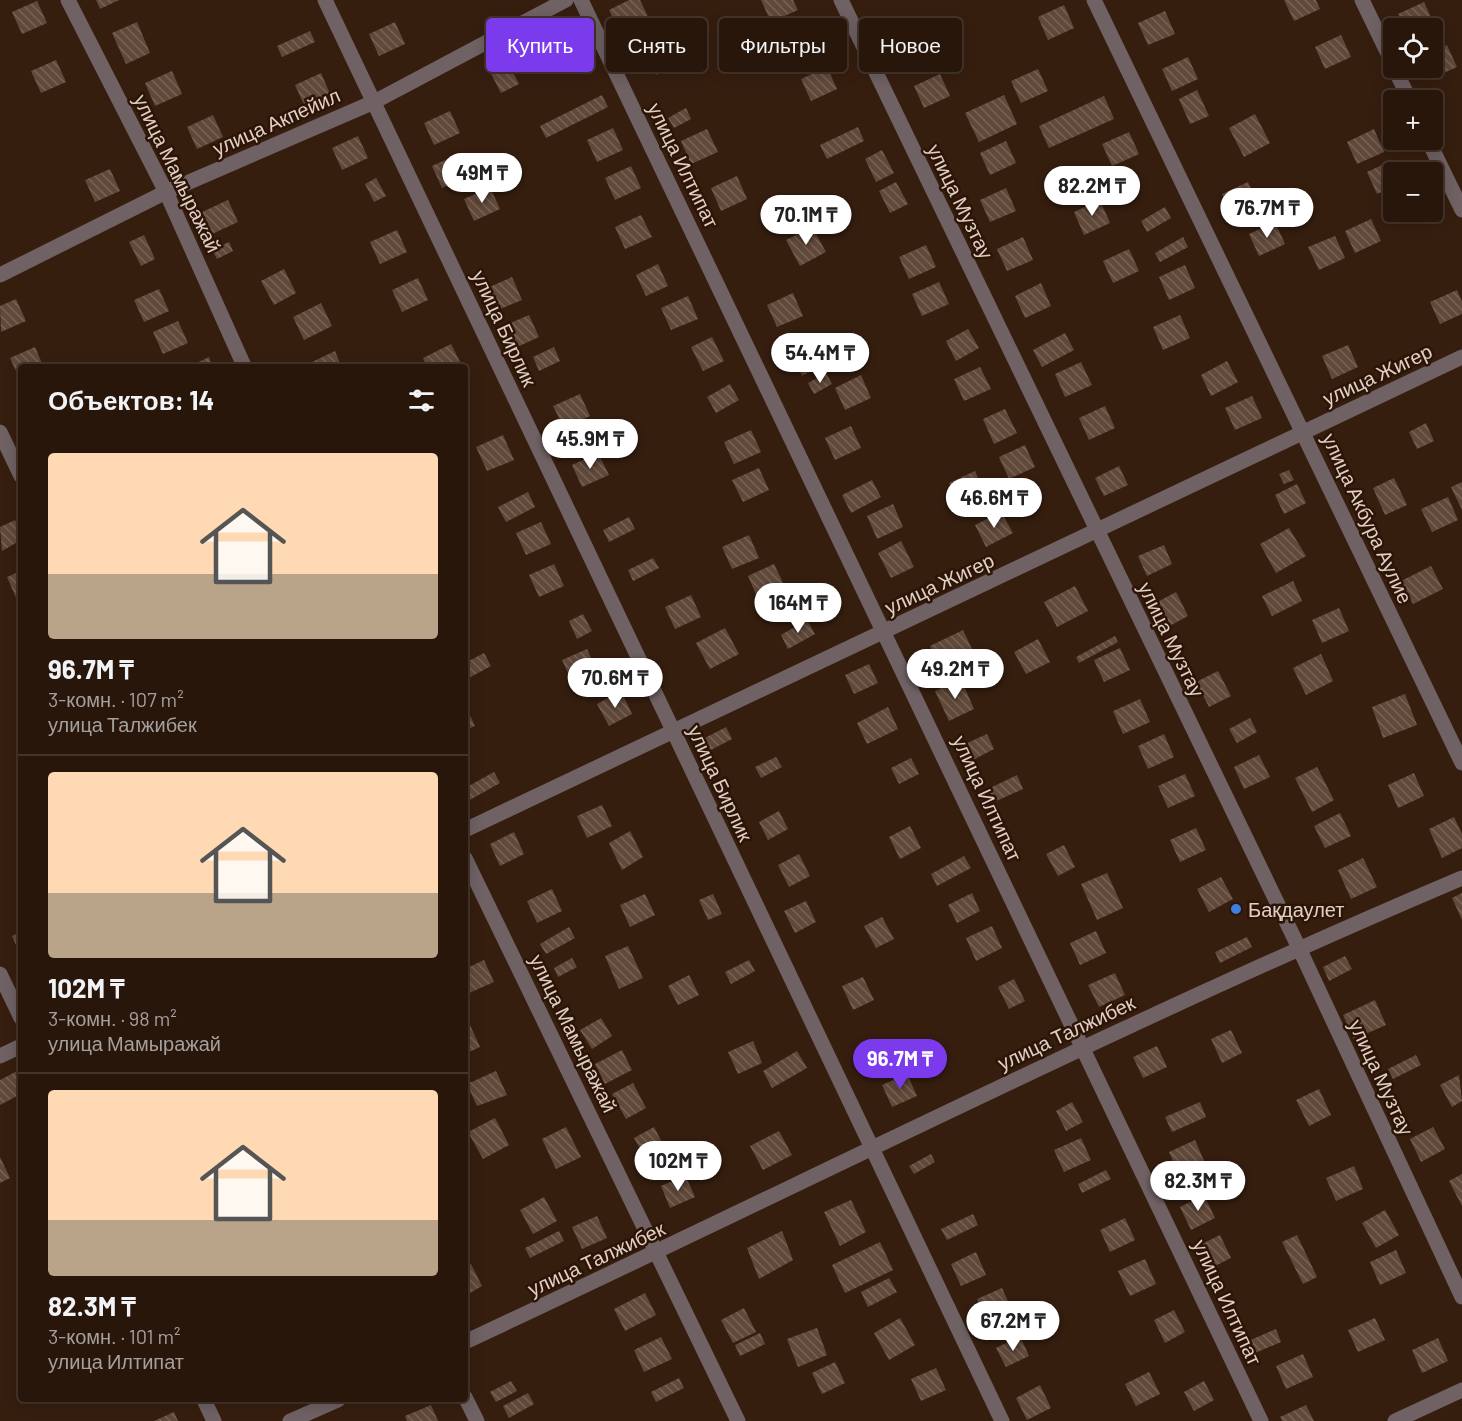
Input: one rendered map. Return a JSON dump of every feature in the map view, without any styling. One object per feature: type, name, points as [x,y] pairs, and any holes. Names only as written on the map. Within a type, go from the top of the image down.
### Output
[{"type":"street","name":"улица Мамыражай","points":[[68,0],[166,192],[243,364]]},
{"type":"street","name":"улица Бирлик","points":[[325,0],[1002,1421]]},
{"type":"street","name":"улица Акпейил","points":[[0,275],[166,192],[374,102],[566,0]]},
{"type":"street","name":"улица Илтипат","points":[[581,0],[886,632],[1261,1421]]},
{"type":"street","name":"улица Музтау","points":[[842,0],[1299,948],[1462,1297]]},
{"type":"street","name":"улица Акбура Аулие","points":[[1094,0],[1462,763]]},
{"type":"street","points":[[1362,0],[1383,44]]},
{"type":"street","points":[[1433,150],[1462,210]]},
{"type":"street","name":"улица Жигер","points":[[468,829],[1462,357]]},
{"type":"street","points":[[0,432],[18,470]]},
{"type":"street","name":"улица Мамыражай","points":[[468,864],[738,1421]]},
{"type":"street","name":"улица Талжибек","points":[[468,1341],[658,1252],[1083,1047],[1299,948],[1462,878]]},
{"type":"street","points":[[0,974],[18,1012]]},
{"type":"street","points":[[0,1056],[18,1047]]},
{"type":"street","points":[[1395,1421],[1462,1390]]},
{"type":"street","points":[[205,1402],[214,1421]]},
{"type":"street","points":[[290,1421],[333,1402]]},
{"type":"street","points":[[468,1402],[477,1421]]},
{"type":"building","points":[[96,0],[119,0],[100,9]]},
{"type":"building","points":[[629,0],[640,0],[649,18],[613,18],[609,10]]},
{"type":"building","points":[[761,0],[793,0],[798,10],[780,18],[769,18]]},
{"type":"building","points":[[1284,0],[1316,0],[1320,9],[1294,21]]},
{"type":"building","points":[[37,1],[47,23],[22,34],[12,12]]},
{"type":"building","points":[[1424,2],[1431,18],[1400,18],[1398,14]]},
{"type":"building","points":[[1064,5],[1074,28],[1048,40],[1038,17]]},
{"type":"building","points":[[1165,11],[1175,34],[1148,45],[1138,23]]},
{"type":"building","points":[[137,22],[150,53],[126,64],[112,33]]},
{"type":"building","points":[[395,22],[405,44],[379,56],[369,34]]},
{"type":"building","points":[[310,31],[315,42],[282,57],[277,46]]},
{"type":"building","points":[[1341,35],[1351,57],[1325,69],[1315,47]]},
{"type":"building","points":[[1447,45],[1457,67],[1443,73],[1443,47]]},
{"type":"building","points":[[1188,57],[1198,79],[1172,91],[1162,69]]},
{"type":"building","points":[[56,60],[66,82],[41,93],[31,71]]},
{"type":"building","points":[[1038,69],[1048,91],[1021,103],[1011,81]]},
{"type":"building","points":[[172,71],[182,94],[155,106],[145,83]]},
{"type":"building","points":[[490,72],[513,72],[519,84],[501,93]]},
{"type":"building","points":[[816,72],[829,72],[837,89],[811,101],[801,79]]},
{"type":"building","points":[[321,73],[331,96],[305,107],[295,85]]},
{"type":"building","points":[[940,74],[950,96],[924,108],[914,86]]},
{"type":"building","points":[[1197,90],[1209,116],[1190,124],[1179,99]]},
{"type":"building","points":[[602,95],[608,107],[546,138],[540,126]]},
{"type":"building","points":[[1004,95],[1017,124],[979,142],[965,113]]},
{"type":"building","points":[[1104,96],[1114,119],[1049,148],[1039,126]]},
{"type":"building","points":[[686,108],[691,119],[674,128],[668,118]]},
{"type":"building","points":[[450,111],[460,133],[434,145],[424,123]]},
{"type":"building","points":[[1255,114],[1270,143],[1244,157],[1229,128]]},
{"type":"building","points":[[213,115],[223,137],[197,149],[187,127]]},
{"type":"building","points":[[858,127],[864,141],[827,159],[820,145]]},
{"type":"building","points":[[613,128],[623,150],[597,162],[587,140]]},
{"type":"building","points":[[707,129],[718,152],[691,164],[681,141]]},
{"type":"building","points":[[1374,129],[1384,152],[1357,164],[1347,142]]},
{"type":"building","points":[[1129,132],[1139,154],[1112,166],[1102,144]]},
{"type":"building","points":[[358,136],[368,158],[342,170],[332,148]]},
{"type":"building","points":[[1006,141],[1016,163],[990,175],[980,153]]},
{"type":"building","points":[[882,150],[894,173],[876,182],[865,159]]},
{"type":"building","points":[[458,154],[468,176],[442,188],[432,166]]},
{"type":"building","points":[[1383,165],[1383,192],[1377,194],[1367,172]]},
{"type":"building","points":[[631,166],[641,188],[615,200],[605,178]]},
{"type":"building","points":[[110,169],[120,191],[95,202],[85,180]]},
{"type":"building","points":[[737,176],[747,199],[721,211],[711,188]]},
{"type":"building","points":[[376,178],[386,196],[374,202],[365,184]]},
{"type":"building","points":[[896,182],[908,204],[890,213],[879,191]]},
{"type":"building","points":[[1248,182],[1258,204],[1232,216],[1222,194]]},
{"type":"building","points":[[490,187],[500,209],[474,221],[464,199]]},
{"type":"building","points":[[1006,188],[1016,211],[990,222],[980,200]]},
{"type":"building","points":[[228,200],[238,222],[212,234],[202,212]]},
{"type":"building","points":[[1100,200],[1110,223],[1084,235],[1074,212]]},
{"type":"building","points":[[1165,207],[1171,218],[1147,232],[1141,221]]},
{"type":"building","points":[[641,215],[652,237],[625,249],[615,227]]},
{"type":"building","points":[[1371,219],[1381,241],[1355,253],[1345,231]]},
{"type":"building","points":[[1275,222],[1285,244],[1259,256],[1249,234]]},
{"type":"building","points":[[812,227],[826,252],[800,266],[786,240]]},
{"type":"building","points":[[397,230],[407,252],[380,264],[370,242]]},
{"type":"building","points":[[144,235],[155,259],[141,266],[129,242]]},
{"type":"building","points":[[1335,236],[1345,258],[1319,270],[1308,247]]},
{"type":"building","points":[[1023,237],[1033,260],[1007,271],[997,249]]},
{"type":"building","points":[[1183,237],[1188,247],[1160,262],[1155,253]]},
{"type":"building","points":[[229,242],[233,251],[217,259],[212,250]]},
{"type":"building","points":[[926,245],[936,267],[909,279],[899,257]]},
{"type":"building","points":[[1129,249],[1139,271],[1113,283],[1103,261]]},
{"type":"building","points":[[658,264],[668,286],[646,296],[636,275]]},
{"type":"building","points":[[1185,265],[1195,288],[1169,300],[1159,277]]},
{"type":"building","points":[[284,269],[296,293],[274,305],[261,281]]},
{"type":"building","points":[[512,277],[522,300],[495,311],[485,289]]},
{"type":"building","points":[[418,278],[428,300],[402,312],[392,290]]},
{"type":"building","points":[[939,282],[949,304],[922,316],[912,294]]},
{"type":"building","points":[[1041,283],[1051,306],[1025,318],[1015,296]]},
{"type":"building","points":[[159,289],[169,311],[144,322],[134,300]]},
{"type":"building","points":[[1457,290],[1462,302],[1462,314],[1440,324],[1430,302]]},
{"type":"building","points":[[793,293],[803,316],[777,327],[767,305]]},
{"type":"building","points":[[688,296],[698,319],[671,330],[661,308]]},
{"type":"building","points":[[16,299],[26,321],[1,332],[0,306]]},
{"type":"building","points":[[321,303],[332,326],[304,340],[293,317]]},
{"type":"building","points":[[529,315],[539,337],[513,349],[503,326]]},
{"type":"building","points":[[1180,315],[1190,338],[1163,350],[1153,327]]},
{"type":"building","points":[[178,321],[188,343],[163,354],[153,332]]},
{"type":"building","points":[[968,329],[979,348],[956,361],[946,341]]},
{"type":"building","points":[[1065,333],[1074,350],[1042,367],[1033,350]]},
{"type":"building","points":[[712,337],[724,361],[703,371],[691,347]]},
{"type":"building","points":[[451,344],[461,364],[426,364],[423,358]]},
{"type":"building","points":[[1348,345],[1358,367],[1332,379],[1322,356]]},
{"type":"building","points":[[806,346],[817,368],[802,376],[791,354]]},
{"type":"building","points":[[35,347],[42,364],[18,364],[18,375],[10,358]]},
{"type":"building","points":[[554,347],[560,361],[539,371],[533,357]]},
{"type":"building","points":[[335,351],[340,364],[310,364]]},
{"type":"building","points":[[209,357],[212,364],[194,364]]},
{"type":"building","points":[[1227,361],[1238,382],[1211,396],[1201,375]]},
{"type":"building","points":[[1081,362],[1092,385],[1065,397],[1055,374]]},
{"type":"building","points":[[980,367],[991,389],[964,401],[954,379]]},
{"type":"building","points":[[826,373],[832,384],[814,394],[808,383]]},
{"type":"building","points":[[861,375],[871,398],[845,410],[835,388]]},
{"type":"building","points":[[730,384],[739,400],[716,413],[707,397]]},
{"type":"building","points":[[580,394],[590,416],[564,428],[553,406]]},
{"type":"building","points":[[1252,396],[1262,418],[1235,430],[1225,408]]},
{"type":"building","points":[[1105,406],[1115,428],[1089,440],[1079,418]]},
{"type":"building","points":[[1005,409],[1017,433],[994,444],[983,419]]},
{"type":"building","points":[[1426,423],[1434,441],[1417,449],[1409,432]]},
{"type":"building","points":[[851,426],[861,448],[835,460],[825,438]]},
{"type":"building","points":[[751,430],[761,452],[734,464],[724,442]]},
{"type":"building","points":[[503,435],[514,460],[487,471],[476,447]]},
{"type":"building","points":[[1025,445],[1035,467],[1009,479],[999,457]]},
{"type":"building","points":[[598,453],[609,475],[582,487],[572,465]]},
{"type":"building","points":[[1119,466],[1128,485],[1104,496],[1095,478]]},
{"type":"building","points":[[759,468],[769,490],[743,502],[732,480]]},
{"type":"building","points":[[1289,470],[1294,480],[1284,484],[1279,474]]},
{"type":"building","points":[[975,471],[985,494],[959,506],[949,483]]},
{"type":"building","points":[[1394,478],[1407,505],[1385,515],[1373,488]]},
{"type":"building","points":[[872,480],[881,497],[851,513],[842,495]]},
{"type":"building","points":[[1462,482],[1462,510],[1451,487]]},
{"type":"building","points":[[1297,484],[1306,503],[1284,514],[1275,495]]},
{"type":"building","points":[[528,492],[535,507],[506,522],[498,507]]},
{"type":"building","points":[[1448,497],[1458,520],[1432,532],[1421,509]]},
{"type":"building","points":[[893,504],[903,527],[877,539],[867,516]]},
{"type":"building","points":[[1001,512],[1013,533],[986,547],[975,525]]},
{"type":"building","points":[[629,517],[635,529],[609,542],[603,530]]},
{"type":"building","points":[[15,520],[18,526],[18,542],[2,551],[0,527]]},
{"type":"building","points":[[541,522],[551,544],[526,555],[516,533]]},
{"type":"building","points":[[1289,528],[1306,556],[1276,573],[1260,544]]},
{"type":"building","points":[[749,535],[759,558],[732,569],[722,547]]},
{"type":"building","points":[[901,541],[914,567],[891,578],[878,553]]},
{"type":"building","points":[[1164,545],[1172,564],[1147,576],[1138,556]]},
{"type":"building","points":[[653,558],[659,568],[633,581],[628,570]]},
{"type":"building","points":[[554,564],[564,586],[539,597],[529,575]]},
{"type":"building","points":[[774,564],[785,587],[758,599],[748,576]]},
{"type":"building","points":[[1431,566],[1443,589],[1413,604],[1401,581]]},
{"type":"building","points":[[18,572],[17,600],[7,577]]},
{"type":"building","points":[[1293,581],[1302,601],[1272,616],[1262,596]]},
{"type":"building","points":[[1075,586],[1088,611],[1057,627],[1044,602]]},
{"type":"building","points":[[1176,592],[1188,616],[1162,630],[1150,606]]},
{"type":"building","points":[[691,595],[701,617],[675,629],[665,607]]},
{"type":"building","points":[[1339,608],[1349,631],[1322,643],[1312,620]]},
{"type":"building","points":[[583,614],[592,631],[577,639],[569,621]]},
{"type":"building","points":[[807,620],[815,634],[788,649],[781,635]]},
{"type":"building","points":[[725,628],[739,654],[710,669],[696,643]]},
{"type":"building","points":[[963,630],[973,651],[940,667],[930,646]]},
{"type":"building","points":[[1115,636],[1118,642],[1079,663],[1076,657]]},
{"type":"building","points":[[1038,639],[1050,662],[1026,674],[1014,652]]},
{"type":"building","points":[[1120,648],[1130,670],[1104,682],[1094,660]]},
{"type":"building","points":[[587,649],[597,671],[572,682],[562,660]]},
{"type":"building","points":[[484,653],[491,666],[468,678],[468,661]]},
{"type":"building","points":[[1321,654],[1333,681],[1306,695],[1293,668]]},
{"type":"building","points":[[869,664],[878,683],[854,694],[845,675]]},
{"type":"building","points":[[1218,671],[1231,696],[1209,707],[1196,682]]},
{"type":"building","points":[[961,679],[974,709],[949,721],[935,691]]},
{"type":"building","points":[[621,691],[632,714],[609,726],[597,704]]},
{"type":"building","points":[[1405,694],[1417,725],[1383,738],[1372,707]]},
{"type":"building","points":[[1140,699],[1150,722],[1123,734],[1113,711]]},
{"type":"building","points":[[888,707],[898,729],[867,744],[857,723]]},
{"type":"building","points":[[468,711],[475,726],[468,729]]},
{"type":"building","points":[[1250,718],[1257,732],[1237,743],[1229,729]]},
{"type":"building","points":[[726,727],[732,739],[707,752],[701,740]]},
{"type":"building","points":[[987,734],[994,749],[973,760],[965,744]]},
{"type":"building","points":[[1164,734],[1174,757],[1148,769],[1138,746]]},
{"type":"building","points":[[1259,755],[1270,777],[1244,789],[1234,767]]},
{"type":"building","points":[[776,757],[782,767],[761,778],[755,767]]},
{"type":"building","points":[[911,758],[919,774],[899,784],[891,768]]},
{"type":"building","points":[[1317,767],[1334,800],[1312,812],[1295,778]]},
{"type":"building","points":[[494,772],[500,783],[468,801],[468,786]]},
{"type":"building","points":[[1414,773],[1424,796],[1398,808],[1388,785]]},
{"type":"building","points":[[1185,774],[1195,796],[1168,808],[1158,786]]},
{"type":"building","points":[[1017,775],[1023,789],[994,802],[988,789]]},
{"type":"building","points":[[602,805],[612,826],[587,838],[577,816]]},
{"type":"building","points":[[779,811],[788,829],[768,840],[759,822]]},
{"type":"building","points":[[1340,813],[1351,836],[1325,848],[1314,826]]},
{"type":"building","points":[[1454,817],[1462,834],[1462,848],[1442,858],[1429,829]]},
{"type":"building","points":[[910,826],[921,848],[900,859],[889,837]]},
{"type":"building","points":[[1196,828],[1206,850],[1180,862],[1170,840]]},
{"type":"building","points":[[630,831],[643,857],[622,870],[609,843]]},
{"type":"building","points":[[514,832],[524,854],[500,866],[490,844]]},
{"type":"building","points":[[1064,845],[1075,867],[1058,876],[1046,854]]},
{"type":"building","points":[[799,854],[810,876],[789,887],[778,865]]},
{"type":"building","points":[[964,856],[971,868],[937,886],[931,874]]},
{"type":"building","points":[[1363,858],[1377,887],[1351,899],[1338,870]]},
{"type":"building","points":[[1107,873],[1123,908],[1097,920],[1081,884]]},
{"type":"building","points":[[1221,877],[1233,899],[1209,912],[1197,889]]},
{"type":"building","points":[[552,889],[562,911],[537,923],[527,901]]},
{"type":"building","points":[[972,893],[980,911],[957,923],[948,905]]},
{"type":"building","points":[[1462,893],[1462,920],[1452,898]]},
{"type":"building","points":[[645,894],[655,915],[630,927],[620,905]]},
{"type":"building","points":[[713,894],[722,914],[708,920],[699,900]]},
{"type":"building","points":[[806,901],[816,922],[795,933],[784,911]]},
{"type":"building","points":[[882,917],[894,939],[876,948],[864,926]]},
{"type":"building","points":[[992,926],[1002,948],[976,961],[966,938]]},
{"type":"building","points":[[569,927],[575,938],[546,954],[540,944]]},
{"type":"building","points":[[1096,931],[1106,953],[1080,965],[1070,943]]},
{"type":"building","points":[[18,933],[18,949],[12,936]]},
{"type":"building","points":[[1247,937],[1252,947],[1220,963],[1215,952]]},
{"type":"building","points":[[628,946],[643,978],[619,989],[605,956]]},
{"type":"building","points":[[1345,956],[1352,969],[1329,981],[1323,967]]},
{"type":"building","points":[[572,958],[577,967],[558,977],[554,968]]},
{"type":"building","points":[[484,960],[494,982],[469,993],[468,968]]},
{"type":"building","points":[[749,960],[755,971],[731,984],[725,972]]},
{"type":"building","points":[[1115,973],[1125,995],[1099,1007],[1088,985]]},
{"type":"building","points":[[689,975],[699,995],[678,1005],[668,986]]},
{"type":"building","points":[[863,977],[874,1000],[853,1010],[842,986]]},
{"type":"building","points":[[1014,979],[1025,1001],[1009,1009],[998,987]]},
{"type":"building","points":[[1375,1000],[1386,1025],[1354,1039],[1343,1015]]},
{"type":"building","points":[[601,1018],[612,1036],[592,1049],[580,1030]]},
{"type":"building","points":[[470,1025],[480,1047],[468,1053],[468,1026]]},
{"type":"building","points":[[1231,1030],[1242,1053],[1222,1063],[1211,1039]]},
{"type":"building","points":[[911,1039],[915,1047],[892,1057],[888,1049]]},
{"type":"building","points":[[753,1041],[762,1063],[738,1074],[728,1052]]},
{"type":"building","points":[[1157,1046],[1167,1067],[1143,1078],[1133,1057]]},
{"type":"building","points":[[622,1050],[632,1070],[605,1084],[595,1064]]},
{"type":"building","points":[[797,1051],[807,1068],[772,1088],[763,1071]]},
{"type":"building","points":[[1416,1055],[1421,1065],[1393,1079],[1388,1069]]},
{"type":"building","points":[[18,1071],[18,1096],[0,1105],[0,1080]]},
{"type":"building","points":[[496,1071],[507,1095],[477,1106],[468,1084]]},
{"type":"building","points":[[907,1074],[917,1096],[892,1107],[882,1085]]},
{"type":"building","points":[[1459,1075],[1462,1101],[1452,1107],[1440,1085]]},
{"type":"building","points":[[633,1083],[646,1108],[626,1119],[612,1094]]},
{"type":"building","points":[[1319,1089],[1331,1115],[1309,1126],[1296,1100]]},
{"type":"building","points":[[1072,1102],[1083,1122],[1066,1131],[1056,1111]]},
{"type":"building","points":[[1200,1102],[1206,1117],[1172,1132],[1165,1117]]},
{"type":"building","points":[[495,1118],[509,1145],[483,1159],[468,1132]]},
{"type":"building","points":[[566,1127],[581,1157],[556,1169],[542,1139]]},
{"type":"building","points":[[654,1127],[664,1146],[644,1156],[634,1138]]},
{"type":"building","points":[[1433,1127],[1445,1149],[1421,1162],[1410,1139]]},
{"type":"building","points":[[779,1131],[792,1155],[763,1170],[750,1146]]},
{"type":"building","points":[[1081,1138],[1091,1160],[1064,1172],[1054,1150]]},
{"type":"building","points":[[1195,1140],[1205,1163],[1179,1175],[1169,1152]]},
{"type":"building","points":[[931,1154],[935,1162],[914,1174],[909,1166]]},
{"type":"building","points":[[0,1157],[10,1178],[0,1183]]},
{"type":"building","points":[[1354,1166],[1363,1189],[1336,1201],[1326,1178]]},
{"type":"building","points":[[1106,1170],[1111,1179],[1082,1193],[1078,1184]]},
{"type":"building","points":[[1462,1174],[1462,1206],[1449,1181]]},
{"type":"building","points":[[685,1175],[695,1197],[670,1208],[661,1186]]},
{"type":"building","points":[[1204,1195],[1215,1218],[1191,1230],[1180,1207]]},
{"type":"building","points":[[544,1197],[557,1221],[533,1234],[520,1210]]},
{"type":"building","points":[[851,1200],[866,1232],[840,1246],[824,1212]]},
{"type":"building","points":[[1385,1210],[1399,1235],[1376,1248],[1362,1223]]},
{"type":"building","points":[[973,1214],[978,1225],[947,1240],[941,1229]]},
{"type":"building","points":[[597,1216],[607,1238],[582,1249],[572,1227]]},
{"type":"building","points":[[1125,1218],[1135,1240],[1110,1252],[1100,1230]]},
{"type":"building","points":[[559,1231],[564,1241],[530,1258],[525,1248]]},
{"type":"building","points":[[782,1231],[793,1260],[759,1279],[747,1248]]},
{"type":"building","points":[[1220,1235],[1231,1258],[1207,1270],[1196,1247]]},
{"type":"building","points":[[1297,1235],[1317,1277],[1303,1284],[1282,1242]]},
{"type":"building","points":[[880,1242],[893,1270],[845,1293],[832,1265]]},
{"type":"building","points":[[1396,1250],[1406,1273],[1380,1285],[1370,1262]]},
{"type":"building","points":[[976,1252],[986,1275],[961,1286],[951,1264]]},
{"type":"building","points":[[1145,1259],[1156,1284],[1130,1296],[1118,1271]]},
{"type":"building","points":[[471,1264],[482,1286],[468,1294],[468,1266]]},
{"type":"building","points":[[889,1278],[897,1292],[868,1307],[861,1292]]},
{"type":"building","points":[[1002,1288],[1012,1310],[987,1321],[977,1299]]},
{"type":"building","points":[[645,1293],[656,1315],[625,1331],[614,1309]]},
{"type":"building","points":[[744,1308],[756,1332],[733,1343],[721,1320]]},
{"type":"building","points":[[1174,1310],[1185,1332],[1165,1343],[1154,1320]]},
{"type":"building","points":[[900,1318],[915,1345],[889,1360],[874,1333]]},
{"type":"building","points":[[1375,1318],[1385,1340],[1358,1352],[1348,1330]]},
{"type":"building","points":[[817,1328],[827,1355],[798,1367],[787,1339]]},
{"type":"building","points":[[1276,1329],[1281,1342],[1253,1354],[1248,1341]]},
{"type":"building","points":[[760,1333],[765,1344],[740,1356],[735,1345]]},
{"type":"building","points":[[1020,1336],[1029,1356],[1006,1367],[996,1348]]},
{"type":"building","points":[[661,1337],[672,1359],[644,1372],[634,1350]]},
{"type":"building","points":[[1438,1338],[1448,1361],[1422,1373],[1412,1350]]},
{"type":"building","points":[[1303,1354],[1313,1377],[1286,1389],[1276,1366]]},
{"type":"building","points":[[835,1362],[845,1383],[822,1394],[812,1373]]},
{"type":"building","points":[[936,1368],[946,1390],[921,1401],[911,1379]]},
{"type":"building","points":[[1149,1372],[1160,1394],[1136,1406],[1125,1384]]},
{"type":"building","points":[[679,1378],[684,1388],[656,1402],[651,1392]]},
{"type":"building","points":[[511,1381],[517,1391],[496,1402],[490,1392]]},
{"type":"building","points":[[1204,1381],[1214,1400],[1194,1411],[1184,1392]]},
{"type":"building","points":[[1040,1385],[1051,1408],[1027,1420],[1016,1398]]},
{"type":"building","points":[[528,1393],[534,1404],[509,1418],[503,1406]]},
{"type":"building","points":[[431,1405],[438,1421],[407,1421],[405,1416]]},
{"type":"building","points":[[1306,1405],[1314,1421],[1282,1421],[1280,1417]]},
{"type":"building","points":[[174,1412],[178,1421],[154,1421]]},
{"type":"place","name":"Бақдаулет","points":[[1236,909]]}]
